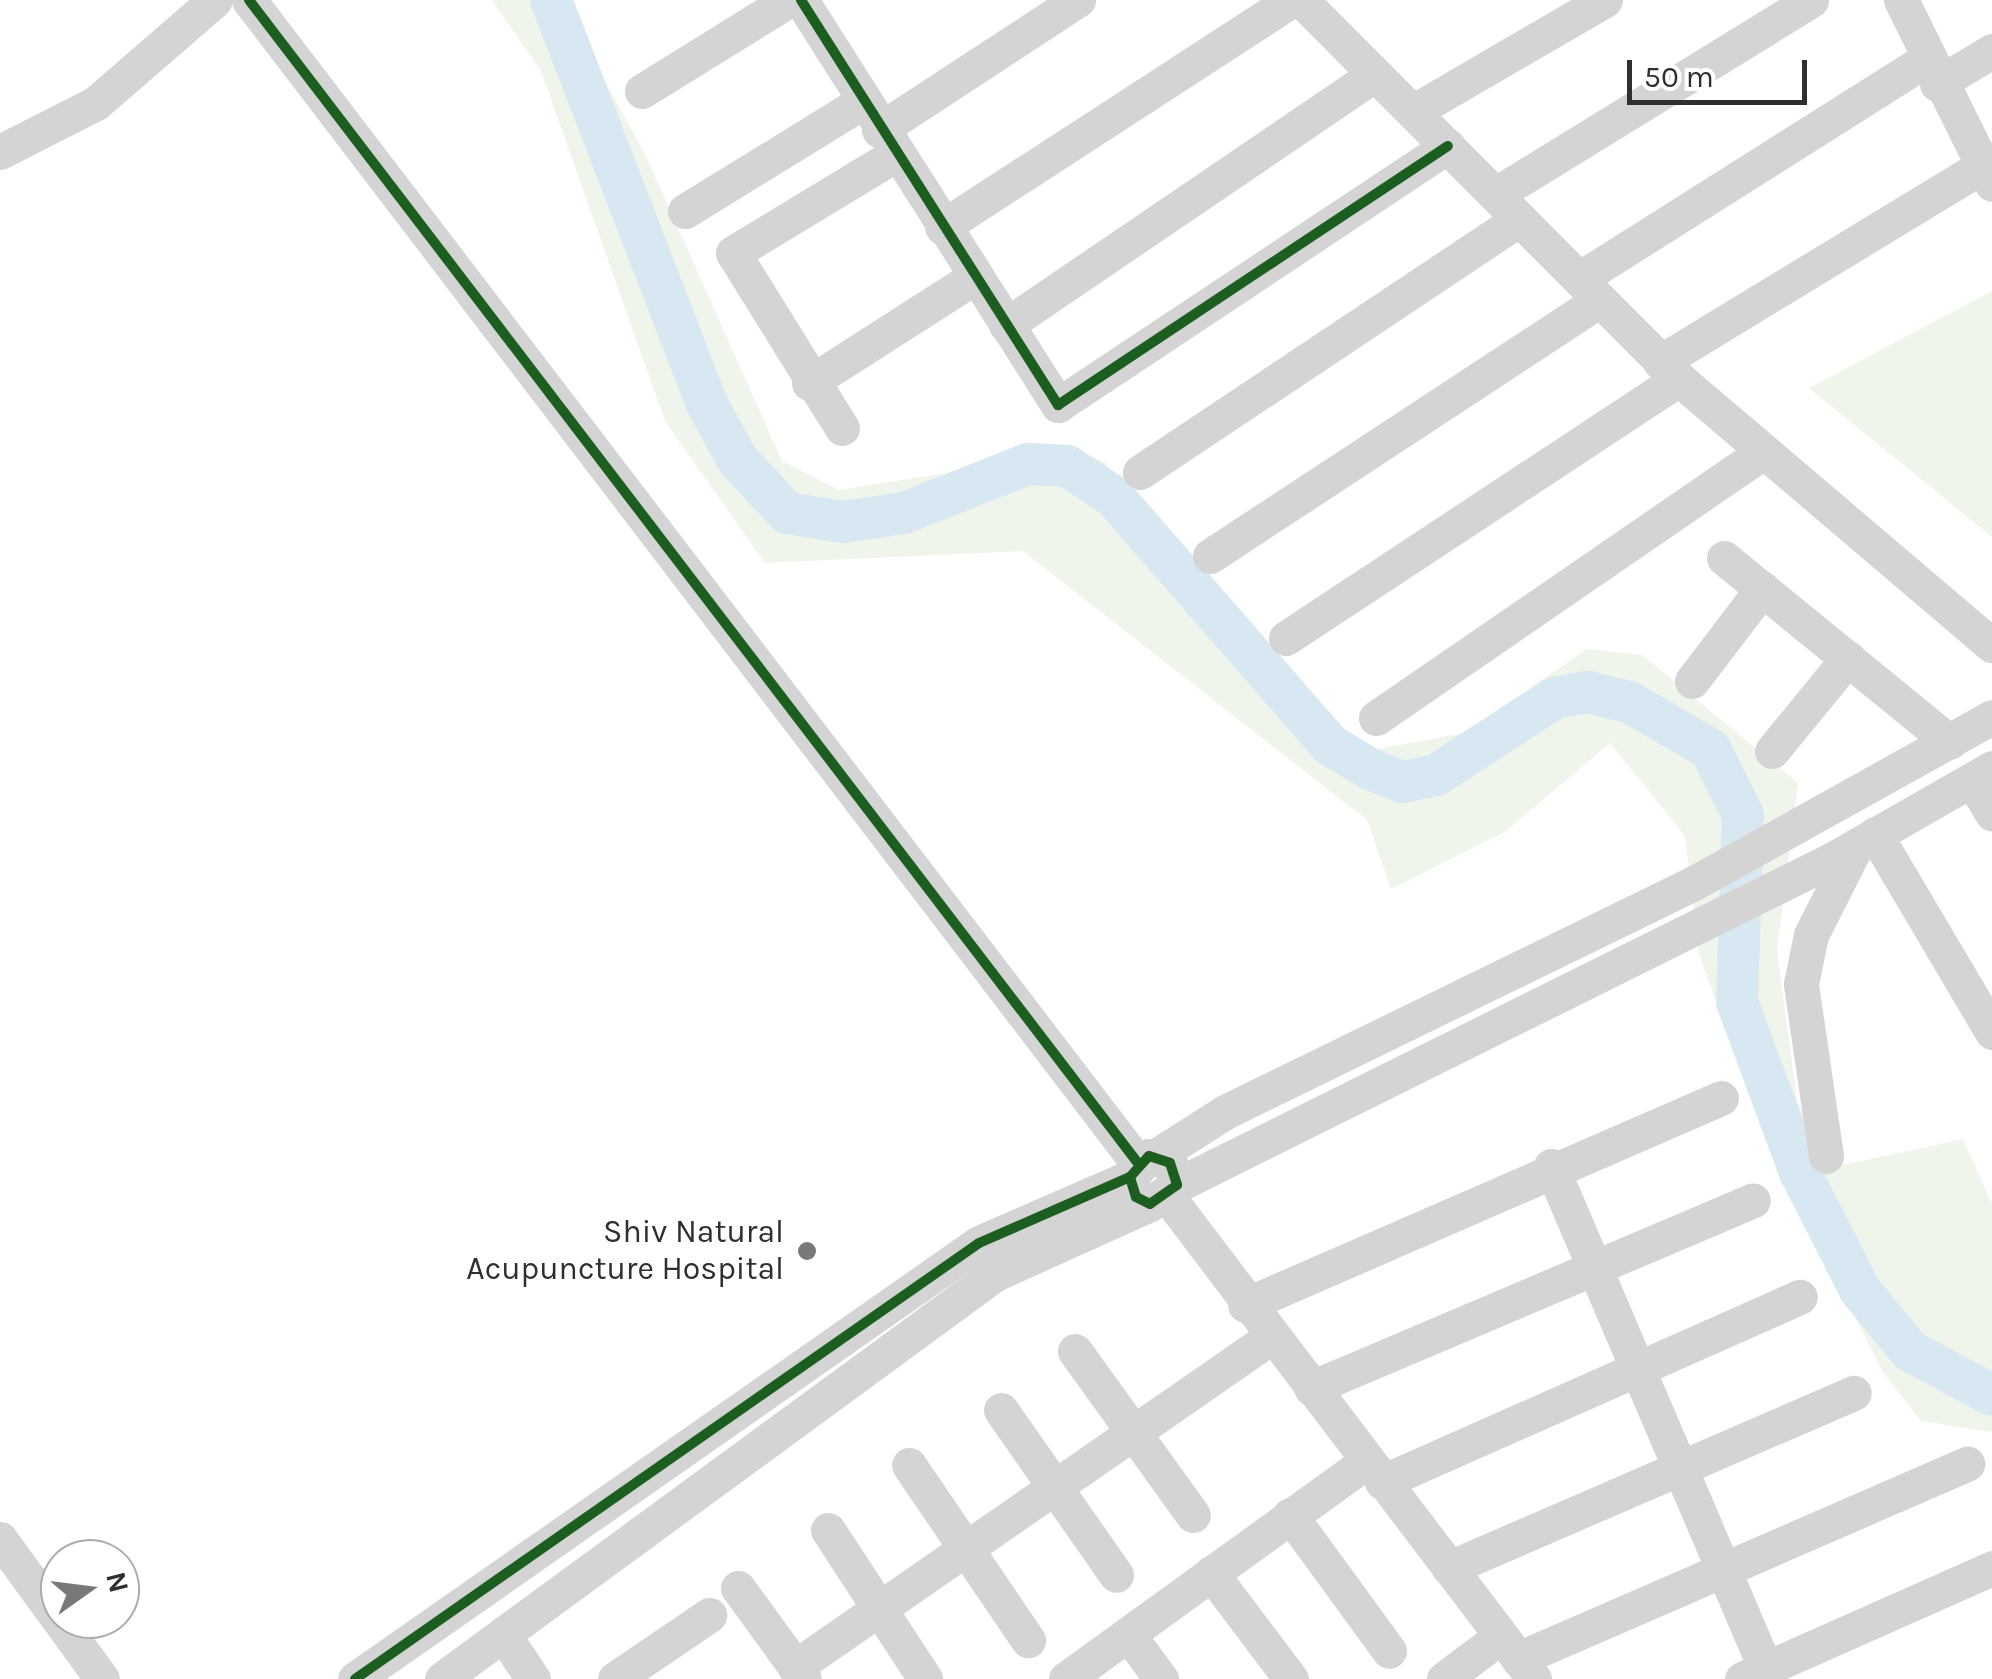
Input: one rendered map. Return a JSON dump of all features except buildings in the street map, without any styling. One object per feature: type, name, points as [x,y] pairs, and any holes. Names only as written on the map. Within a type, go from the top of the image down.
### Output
[{"type":"street","points":[[0,152],[96,102],[215,0]]},
{"type":"street","points":[[249,0],[1517,1658]]},
{"type":"street","points":[[642,91],[789,0]]},
{"type":"street","points":[[801,0],[974,277],[1062,404],[1448,146]]},
{"type":"street","points":[[842,428],[809,383],[732,253],[879,129],[1078,0]]},
{"type":"street","points":[[942,227],[1291,0]]},
{"type":"street","points":[[1300,0],[1670,370],[1761,453],[1992,646]]},
{"type":"street","points":[[1414,110],[1605,0]]},
{"type":"street","points":[[1140,472],[1508,206],[1811,0]]},
{"type":"street","points":[[1286,638],[1670,370],[1989,170],[1930,72],[1901,0]]},
{"type":"street","points":[[1210,556],[1589,289],[1930,72],[1992,51]]},
{"type":"street","points":[[1006,325],[1375,74]]},
{"type":"street","points":[[685,211],[879,129]]},
{"type":"street","points":[[809,383],[974,277]]},
{"type":"street","points":[[1376,718],[1761,453]]},
{"type":"street","points":[[1724,558],[1950,742]]},
{"type":"street","points":[[1692,681],[1762,590]]},
{"type":"street","points":[[1772,751],[1848,658]]},
{"type":"street","points":[[355,1679],[979,1243],[1153,1180],[1225,1112],[1694,883],[1833,810],[1992,717]]},
{"type":"street","points":[[442,1679],[995,1274],[1153,1180],[1855,846],[1982,774],[1992,813]]},
{"type":"street","points":[[1855,846],[1992,1032]]},
{"type":"street","points":[[1826,1156],[1801,984],[1811,935],[1855,846]]},
{"type":"street","points":[[1245,1305],[1551,1166],[1721,1098]]},
{"type":"street","points":[[1551,1166],[1638,1366],[1759,1675],[1992,1568]]},
{"type":"street","points":[[1312,1388],[1753,1200]]},
{"type":"street","points":[[1066,1679],[1290,1516],[1374,1471],[1800,1297]]},
{"type":"street","points":[[738,1588],[800,1673],[880,1607],[1271,1337]]},
{"type":"street","points":[[1075,1351],[1193,1515]]},
{"type":"street","points":[[1449,1568],[1854,1392]]},
{"type":"street","points":[[1002,1410],[1116,1575]]},
{"type":"street","points":[[1444,1679],[1517,1658],[1967,1464]]},
{"type":"street","points":[[909,1465],[1028,1640]]},
{"type":"street","points":[[1290,1516],[1389,1651]]},
{"type":"street","points":[[828,1530],[925,1679]]},
{"type":"street","points":[[0,1539],[102,1679]]},
{"type":"street","points":[[1211,1574],[1291,1679]]},
{"type":"street","points":[[616,1679],[709,1615]]},
{"type":"street","points":[[503,1634],[533,1679]]},
{"type":"street","points":[[1128,1634],[1161,1679]]},
{"type":"shaded area","points":[[492,0],[561,0],[646,156],[782,461],[839,490],[1080,452],[1105,462],[1345,742],[1377,749],[1464,733],[1587,649],[1642,655],[1798,783],[1777,950],[1797,1099],[1825,1169],[1963,1139],[1992,1204],[1992,1432],[1921,1421],[1881,1369],[1769,1144],[1699,955],[1685,836],[1610,743],[1506,831],[1391,889],[1367,820],[1023,551],[765,563],[665,421],[541,71]]},
{"type":"shaded area","points":[[1992,291],[1992,537],[1809,388]]},
{"type":"waterway","points":[[551,0],[707,404],[737,459],[787,513],[843,522],[904,513],[1028,464],[1067,466],[1113,496],[1330,745],[1370,769],[1403,782],[1436,775],[1555,698],[1587,692],[1629,702],[1710,749],[1743,815],[1737,1002],[1800,1172],[1860,1290],[1910,1351],[1992,1395]]},
{"type":"cycle path","points":[[249,0],[1137,1162]]},
{"type":"cycle path","points":[[801,0],[1058,405],[1448,146]]},
{"type":"cycle path","points":[[355,1679],[979,1243],[1130,1177],[1149,1156],[1170,1163],[1177,1185],[1150,1204],[1136,1197],[1130,1177]]},
{"type":"place","name":"Shiv Natural Acupuncture Hospital","points":[[807,1251]]}]
